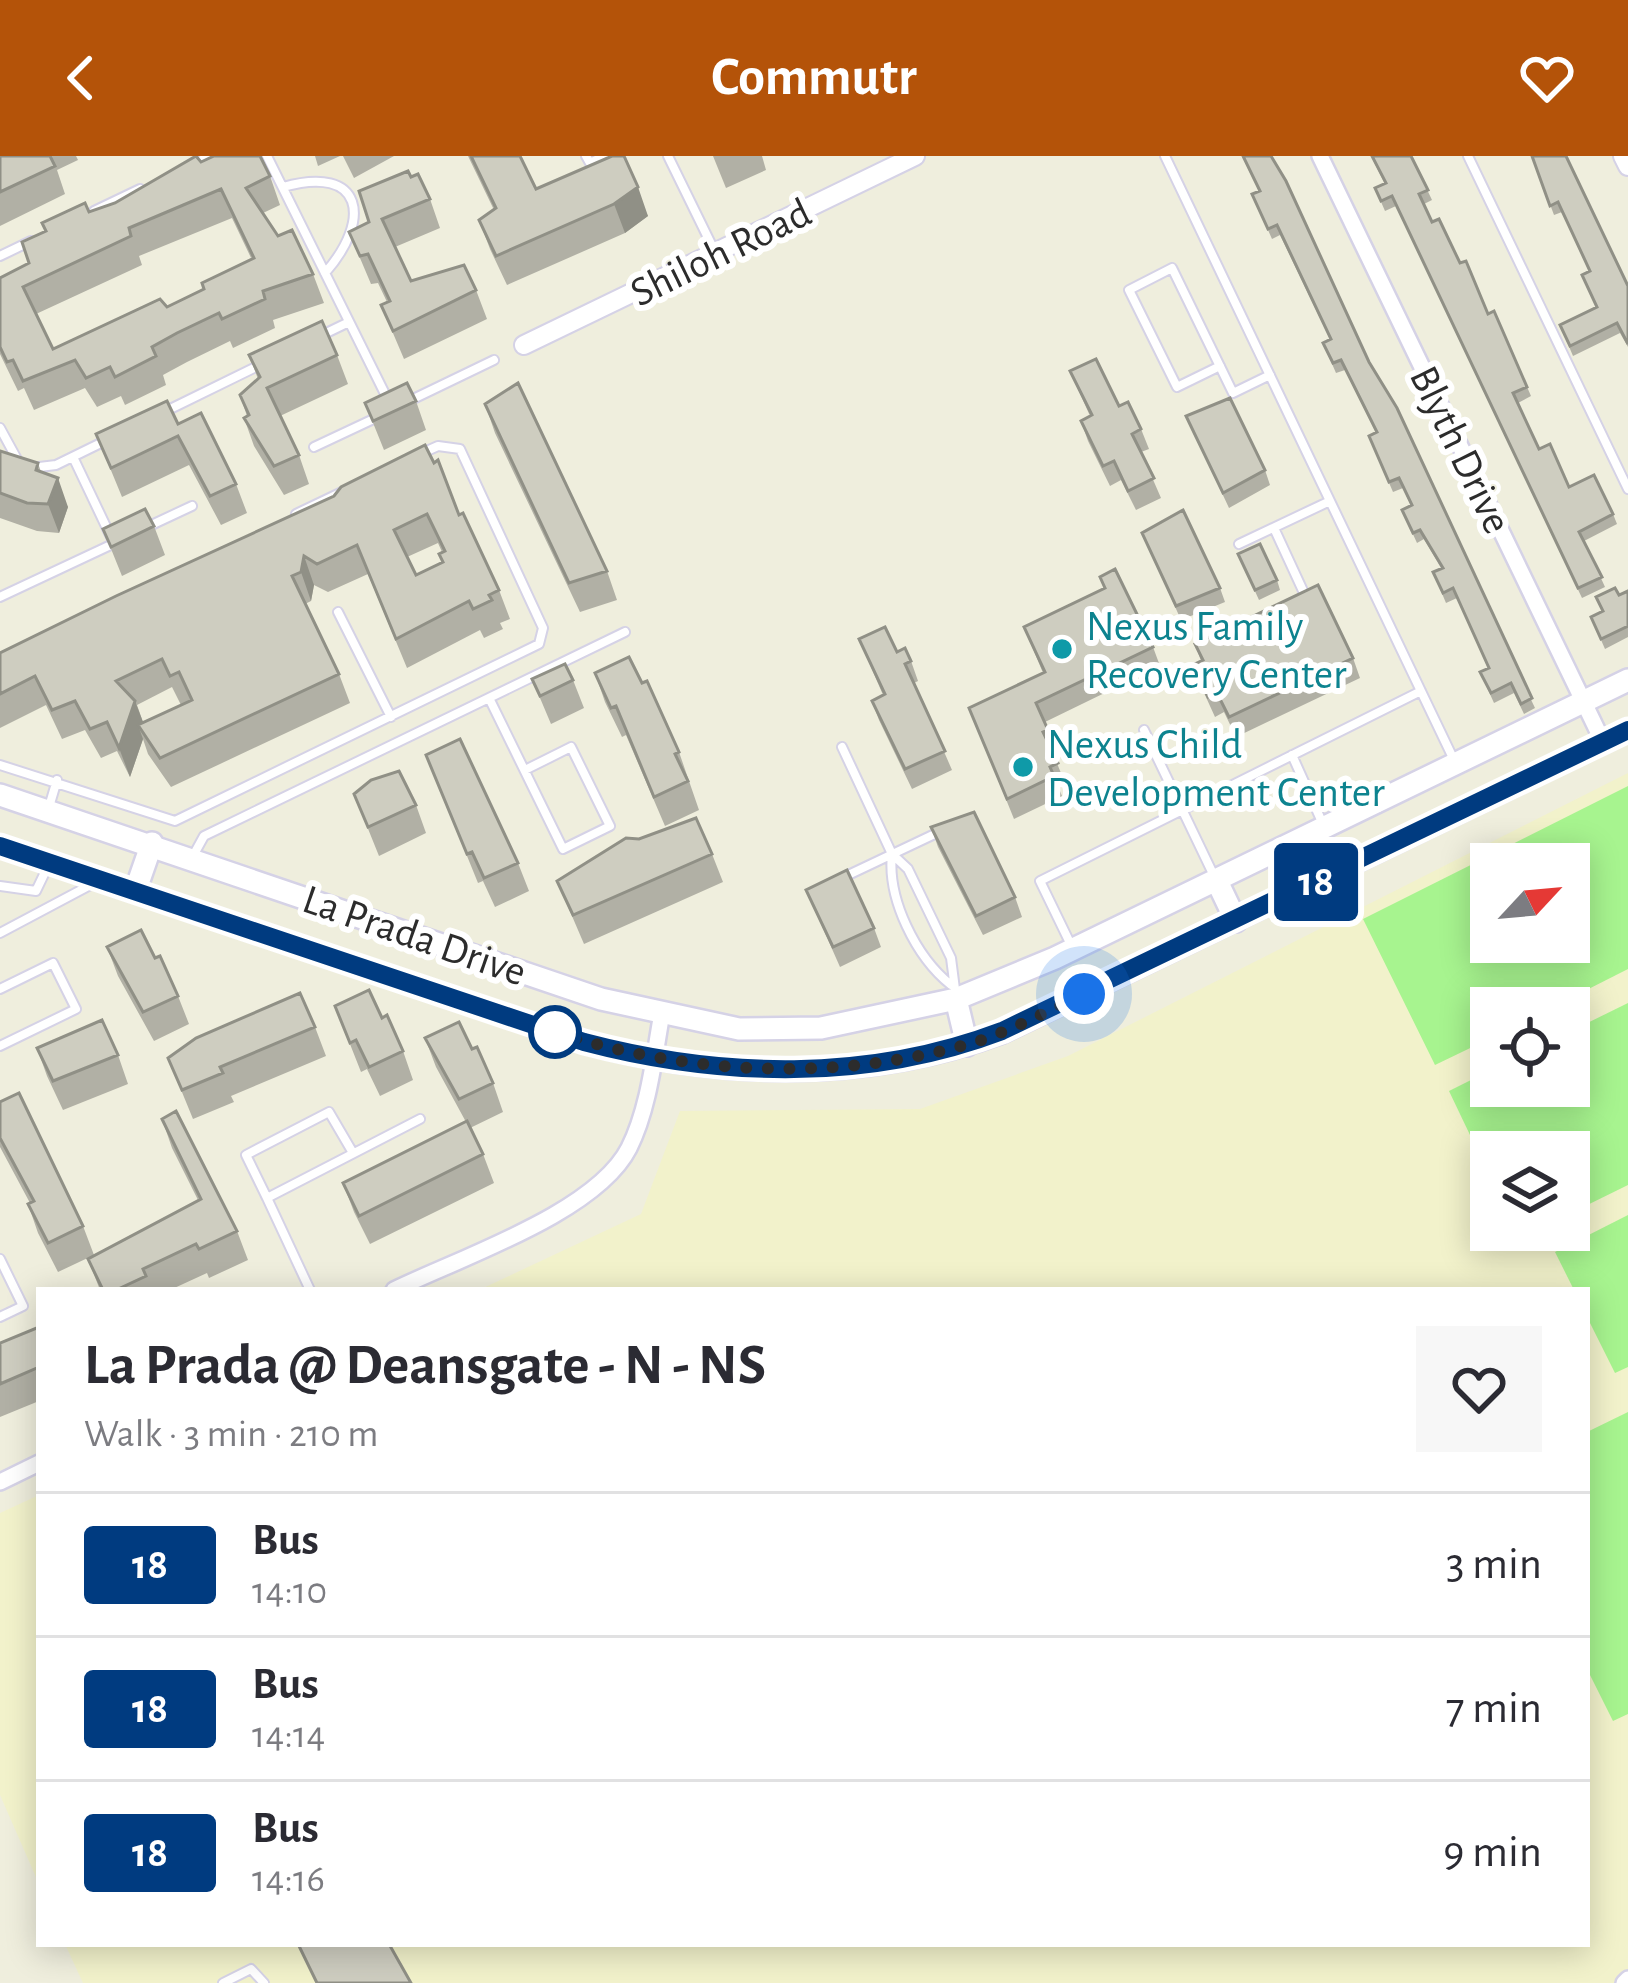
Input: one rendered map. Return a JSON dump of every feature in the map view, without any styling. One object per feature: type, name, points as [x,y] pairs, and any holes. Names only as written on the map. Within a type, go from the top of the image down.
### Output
[{"type":"main road","name":"La Prada Drive","points":[[0,795],[152,842],[601,999],[739,1029],[821,1028],[954,993],[1073,949],[1628,680]]},
{"type":"main road","points":[[954,993],[967,1045],[1236,922],[1628,730]]},
{"type":"main road","points":[[136,889],[152,842]]},
{"type":"main road","name":"La Prada Drive","points":[[0,846],[565,1036],[654,1060],[805,1072],[967,1045]]},
{"type":"main road","points":[[1216,879],[1236,922]]},
{"type":"street","name":"Shiloh Road","points":[[524,345],[915,156]]},
{"type":"street","name":"Blyth Drive","points":[[1320,156],[1603,742]]},
{"type":"street","points":[[1623,156],[1628,166]]},
{"type":"street","points":[[400,1287],[596,1188],[628,1150],[662,1013]]},
{"type":"street","points":[[0,1482],[36,1464]]},
{"type":"lane","points":[[189,166],[210,156]]},
{"type":"lane","points":[[267,156],[393,409]]},
{"type":"lane","points":[[586,156],[590,163],[604,156]]},
{"type":"lane","points":[[668,156],[716,253]]},
{"type":"lane","points":[[1165,156],[1456,765]]},
{"type":"lane","points":[[1468,156],[1628,489]]},
{"type":"lane","points":[[283,187],[314,178],[335,185],[353,203],[357,226],[348,247],[325,273]]},
{"type":"lane","points":[[84,216],[147,186]]},
{"type":"lane","points":[[353,203],[366,196]]},
{"type":"lane","points":[[0,256],[42,236]]},
{"type":"lane","points":[[1220,366],[1177,387],[1129,290],[1172,268],[1220,366],[1233,393],[1270,375]]},
{"type":"lane","points":[[307,342],[349,322]]},
{"type":"lane","points":[[314,447],[494,360]]},
{"type":"lane","points":[[158,415],[264,363]]},
{"type":"lane","points":[[0,428],[19,461],[35,470],[116,436]]},
{"type":"lane","points":[[0,765],[175,821],[539,644],[543,628],[460,449],[438,446],[417,456]]},
{"type":"lane","points":[[74,457],[114,543]]},
{"type":"lane","points":[[292,516],[354,486]]},
{"type":"lane","points":[[1239,544],[1330,501]]},
{"type":"lane","points":[[0,597],[192,506]]},
{"type":"lane","points":[[1274,528],[1304,593]]},
{"type":"lane","points":[[338,611],[391,717]]},
{"type":"lane","points":[[192,856],[204,836],[625,632]]},
{"type":"lane","points":[[1073,949],[1040,881],[1421,691]]},
{"type":"lane","points":[[490,698],[563,849],[610,826],[571,747],[525,770]]},
{"type":"lane","points":[[1144,730],[1216,879]]},
{"type":"lane","points":[[842,747],[892,854],[908,869],[951,958],[954,993]]},
{"type":"lane","points":[[1292,755],[1325,829]]},
{"type":"lane","points":[[49,808],[57,780]]},
{"type":"lane","points":[[831,883],[957,823]]},
{"type":"lane","points":[[892,854],[889,883],[930,969],[954,993]]},
{"type":"lane","points":[[0,886],[36,891],[50,860]]},
{"type":"lane","points":[[0,934],[80,894],[102,877]]},
{"type":"lane","points":[[0,989],[53,963],[76,1009],[0,1046]]},
{"type":"lane","points":[[309,1287],[246,1156],[329,1112],[353,1153]]},
{"type":"lane","points":[[267,1198],[420,1119]]},
{"type":"lane","points":[[0,1259],[23,1306],[0,1317]]},
{"type":"lane","points":[[224,1983],[251,1969],[264,1983]]},
{"type":"shaded area","points":[[1628,773],[1628,1983],[83,1983],[66,1947],[1590,1947],[1590,1287],[485,1287],[641,1214],[680,1111],[920,1109],[1068,1056],[1470,853],[1470,963],[1590,963],[1590,843],[1489,843]]},
{"type":"shaded area","points":[[36,1496],[36,1877],[0,1795],[0,1513]]},
{"type":"green space","points":[[1628,786],[1628,969],[1590,988],[1470,987],[1470,1048],[1435,1065],[1363,919],[1470,865],[1470,963],[1590,963],[1590,843],[1514,843]]},
{"type":"green space","points":[[1628,1003],[1628,1185],[1590,1204],[1590,1131],[1470,1131],[1470,1135],[1449,1091],[1470,1080],[1470,1107],[1590,1107],[1590,1022]]},
{"type":"green space","points":[[1628,1215],[1628,1367],[1615,1373],[1590,1323],[1590,1287],[1572,1287],[1555,1252],[1590,1251],[1590,1234]]},
{"type":"green space","points":[[1628,1412],[1628,1714],[1613,1721],[1590,1675],[1590,1431]]},
{"type":"building","points":[[0,156],[50,156],[55,166],[0,192]]},
{"type":"building","points":[[196,156],[201,162],[214,156],[260,156],[270,176],[246,188],[278,236],[292,230],[313,274],[263,291],[265,299],[222,319],[219,313],[177,333],[152,347],[156,356],[115,377],[110,367],[86,378],[75,360],[23,381],[0,347],[0,278],[29,263],[22,242],[46,231],[42,223],[85,203],[89,212],[115,203]],"holes":[[[221,189],[254,258],[202,283],[204,289],[167,307],[160,299],[53,349],[23,287],[131,236],[129,228]]]},
{"type":"building","points":[[471,156],[520,156],[536,189],[612,156],[624,156],[638,187],[614,204],[496,256],[479,220],[496,208]]},
{"type":"building","points":[[1243,156],[1271,156],[1286,181],[1532,698],[1521,704],[1511,683],[1491,693],[1480,672],[1489,668],[1453,588],[1443,593],[1433,572],[1443,568],[1420,530],[1413,533],[1402,510],[1412,505],[1399,478],[1389,482],[1369,436],[1377,432],[1341,360],[1333,363],[1323,343],[1331,339],[1277,225],[1268,229],[1252,194],[1260,191]]},
{"type":"building","points":[[1372,156],[1411,156],[1428,190],[1419,194],[1432,222],[1439,219],[1460,263],[1466,261],[1488,314],[1494,311],[1501,327],[1527,387],[1513,393],[1539,449],[1550,444],[1569,487],[1594,475],[1613,514],[1579,532],[1602,577],[1578,588],[1392,196],[1381,201],[1375,188],[1386,183]]},
{"type":"building","points":[[1532,156],[1566,156],[1628,286],[1628,344],[1617,323],[1570,346],[1560,325],[1597,307],[1582,275],[1590,271],[1558,202],[1550,206]]},
{"type":"building","points":[[408,171],[411,177],[418,174],[430,199],[382,219],[411,281],[464,265],[476,290],[393,331],[381,305],[390,301],[368,254],[360,256],[349,232],[369,222],[359,191]]},
{"type":"building","points":[[322,321],[337,355],[267,388],[299,455],[274,466],[244,418],[249,415],[240,395],[260,377],[249,355]]},
{"type":"building","points":[[1096,359],[1119,406],[1128,402],[1141,429],[1132,434],[1154,478],[1128,491],[1114,461],[1103,466],[1081,421],[1092,415],[1070,371]]},
{"type":"building","points":[[407,383],[416,401],[373,421],[365,403]]},
{"type":"building","points":[[518,383],[607,571],[569,583],[485,404]]},
{"type":"building","points":[[1230,398],[1265,470],[1223,493],[1186,416]]},
{"type":"building","points":[[167,401],[178,424],[201,413],[236,484],[210,496],[178,436],[111,468],[96,434]]},
{"type":"building","points":[[425,445],[434,463],[438,460],[459,515],[463,513],[499,590],[489,595],[492,600],[473,609],[469,601],[396,639],[357,545],[317,564],[304,556],[301,572],[292,576],[339,674],[160,758],[138,725],[192,700],[179,672],[170,676],[162,659],[116,681],[135,701],[119,748],[107,722],[90,729],[75,701],[52,710],[35,676],[0,694],[0,653],[334,496],[341,487]],"holes":[[[427,514],[445,551],[439,554],[443,562],[416,575],[394,530]]]},
{"type":"building","points":[[0,451],[38,463],[36,470],[58,478],[48,504],[27,503],[0,493]]},
{"type":"building","points":[[145,509],[154,526],[111,547],[103,529]]},
{"type":"building","points":[[1183,510],[1220,588],[1176,606],[1142,533]]},
{"type":"building","points":[[1260,544],[1277,580],[1255,590],[1238,554]]},
{"type":"building","points":[[1115,569],[1153,647],[1036,703],[1058,763],[1050,767],[1054,776],[1007,799],[969,708],[1045,672],[1024,627],[1105,588],[1100,577]]},
{"type":"building","points":[[1318,585],[1353,658],[1229,717],[1217,693],[1208,697],[1193,665],[1203,660],[1195,644]]},
{"type":"building","points":[[1615,588],[1619,595],[1628,591],[1628,626],[1601,639],[1591,617],[1603,611],[1596,597]]},
{"type":"building","points":[[885,627],[897,652],[905,648],[911,661],[905,664],[945,751],[905,769],[872,701],[885,694],[859,639]]},
{"type":"building","points":[[629,657],[642,683],[647,681],[688,781],[654,797],[616,706],[611,708],[595,673]]},
{"type":"building","points":[[565,664],[573,680],[540,696],[532,679]]},
{"type":"building","points":[[460,739],[518,863],[484,878],[472,852],[467,854],[426,755]]},
{"type":"building","points":[[399,771],[416,805],[368,827],[354,794],[371,780]]},
{"type":"building","points":[[974,812],[1015,897],[976,916],[931,827]]},
{"type":"building","points":[[696,818],[712,854],[573,915],[557,881],[626,838],[639,839]]},
{"type":"building","points":[[847,870],[874,928],[833,947],[806,890]]},
{"type":"building","points":[[141,930],[155,958],[160,956],[178,996],[143,1012],[107,947]]},
{"type":"building","points":[[369,990],[403,1051],[369,1067],[356,1040],[350,1043],[335,1006]]},
{"type":"building","points":[[300,993],[315,1027],[220,1067],[223,1073],[182,1090],[168,1058],[196,1038]]},
{"type":"building","points":[[102,1020],[118,1055],[53,1081],[37,1048]]},
{"type":"building","points":[[459,1022],[493,1083],[459,1099],[425,1038]]},
{"type":"building","points":[[19,1093],[83,1226],[48,1243],[28,1204],[34,1201],[0,1138],[0,1102]]},
{"type":"building","points":[[176,1111],[237,1231],[143,1269],[146,1276],[122,1287],[102,1287],[88,1259],[201,1199],[162,1119]]},
{"type":"building","points":[[467,1121],[483,1154],[359,1216],[343,1183]]},
{"type":"building","points":[[36,1328],[36,1368],[0,1384],[0,1343]]},
{"type":"building","points":[[299,1947],[391,1947],[411,1983],[317,1983]]},
{"type":"bus line","name":"18","points":[[0,846],[584,1042],[654,1060],[805,1072],[967,1045],[1002,1031],[1125,976],[1628,730]]},
{"type":"place","name":"Nexus Family Recovery Center","points":[[1062,649]]},
{"type":"place","name":"Nexus Child Development Center","points":[[1023,767]]},
{"type":"route","points":[[555,1032],[545,1029],[654,1060],[805,1072],[967,1045],[1084,994]]}]
